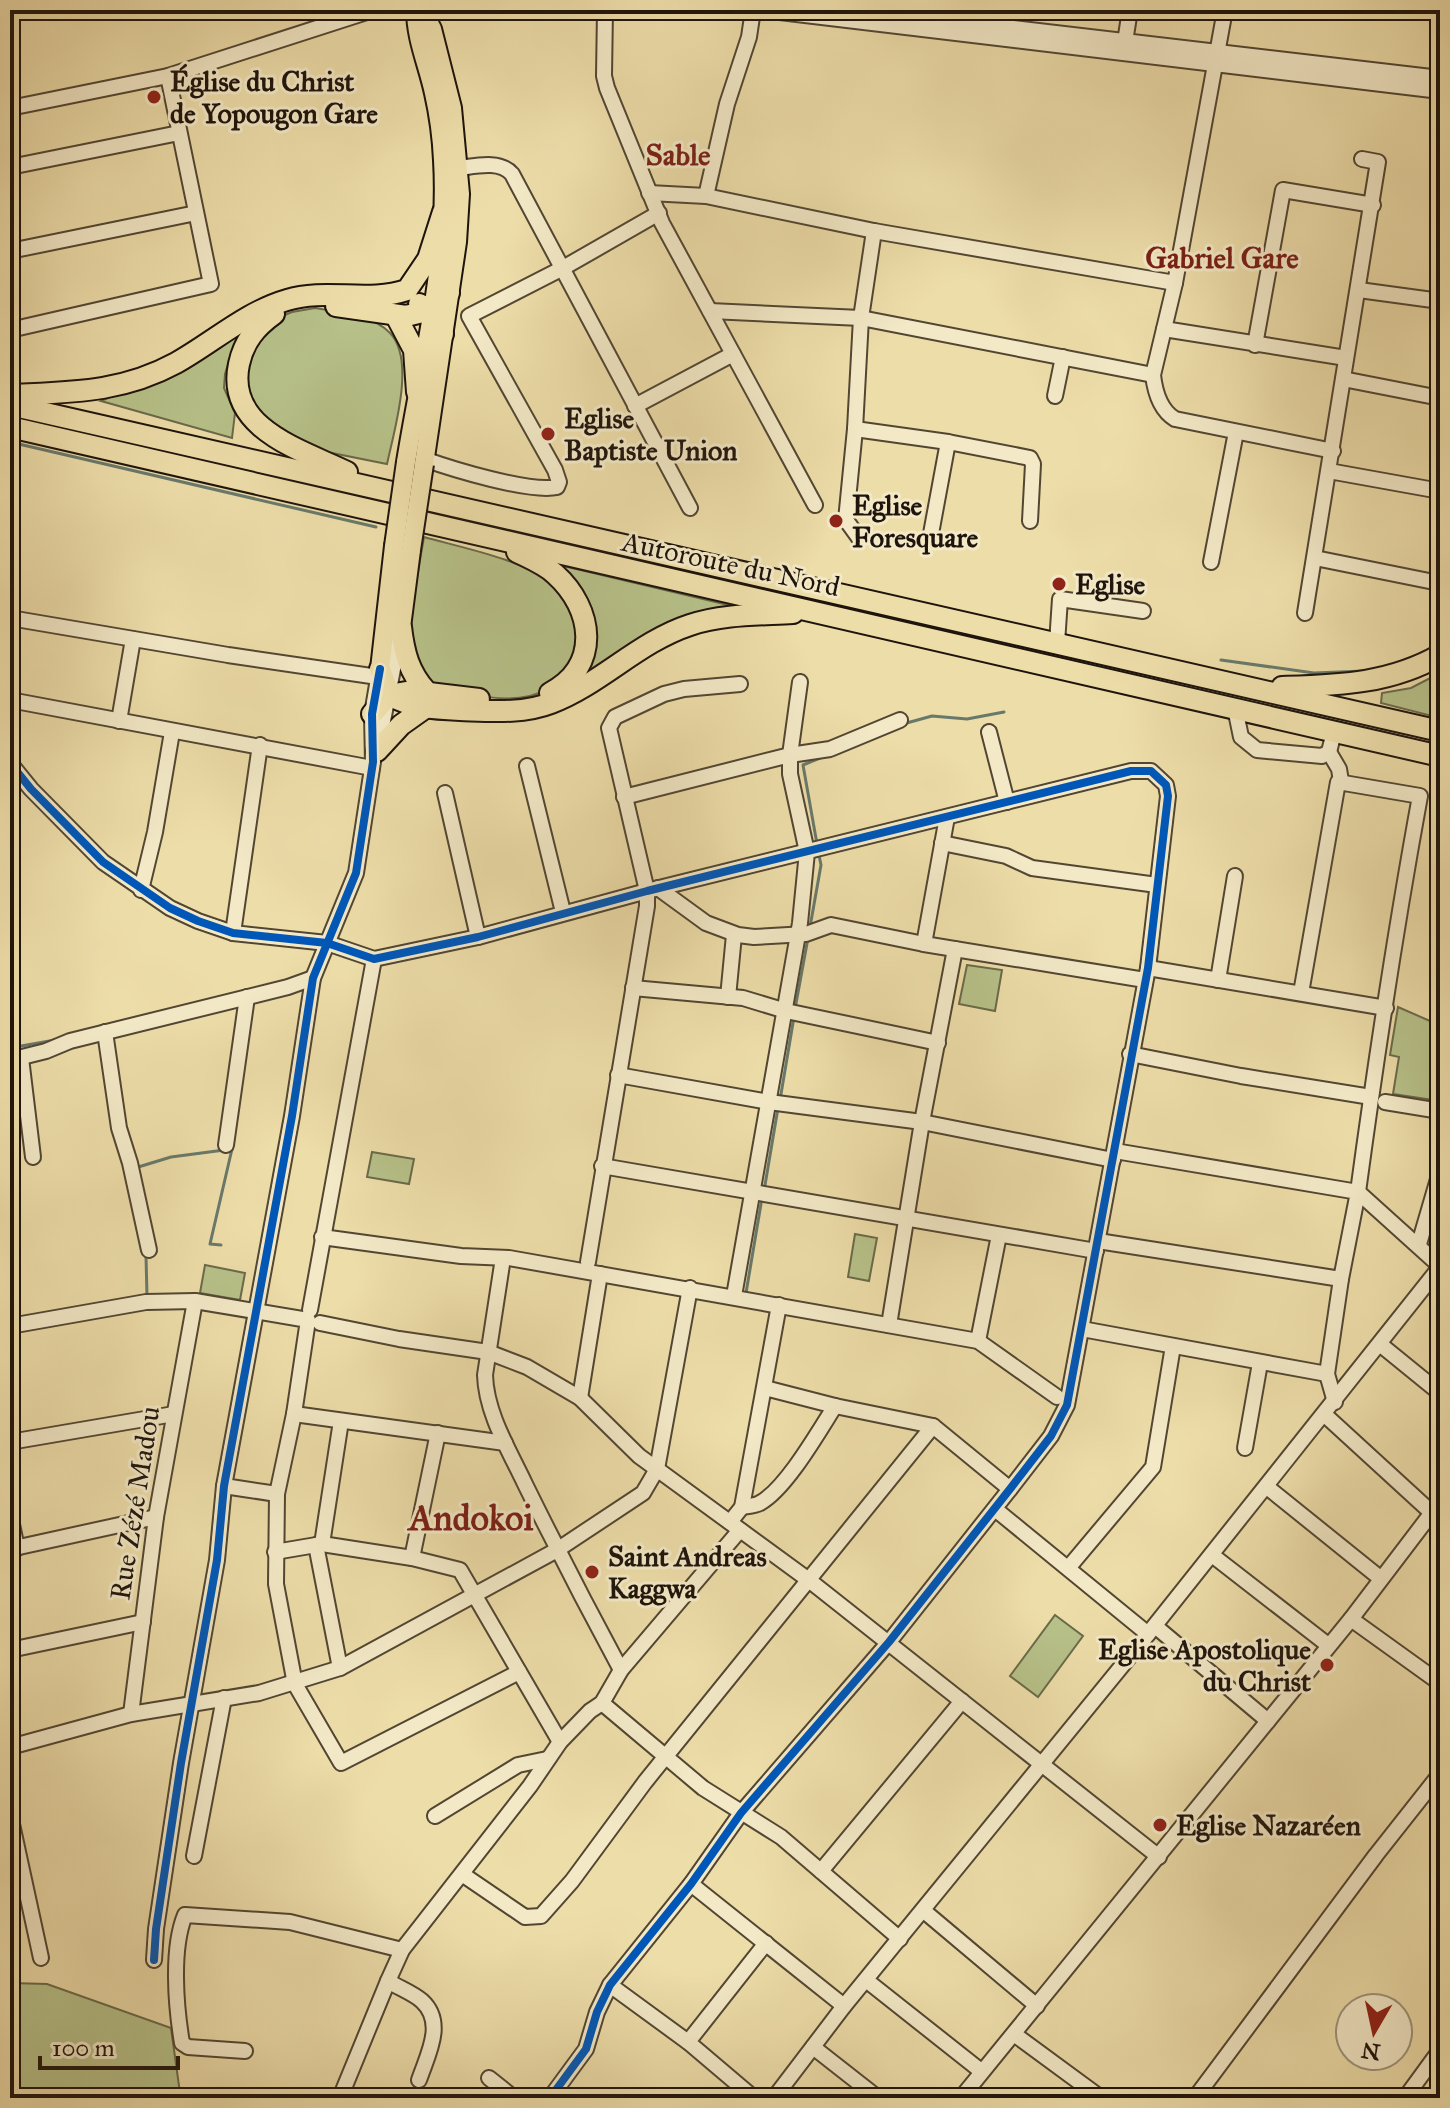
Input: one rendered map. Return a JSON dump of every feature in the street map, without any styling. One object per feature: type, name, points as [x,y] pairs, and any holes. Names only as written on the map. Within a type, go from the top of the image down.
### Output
[{"type":"highway","points":[[364,297],[407,290],[428,259],[443,212]]},
{"type":"highway","points":[[380,488],[275,439],[260,427],[241,403],[237,389],[237,371],[245,343],[274,314],[290,307],[316,304],[396,316],[431,310],[449,293]]},
{"type":"highway","points":[[10,395],[84,392],[117,387],[173,364],[283,300],[311,295],[364,297],[419,304],[431,310],[443,334]]},
{"type":"highway","points":[[396,316],[414,350],[417,392]]},
{"type":"highway","name":"Autoroute du Nord","points":[[10,405],[1440,731]]},
{"type":"highway","name":"Autoroute du Nord","points":[[10,427],[496,541],[1235,708],[1331,742],[1440,756]]},
{"type":"highway","points":[[372,714],[383,680],[408,704],[426,700],[537,698],[564,685],[580,664],[587,637],[581,607],[573,595],[552,571],[496,541]]},
{"type":"highway","points":[[426,700],[513,710],[533,708],[563,698],[639,648],[692,624],[728,617],[821,612]]},
{"type":"highway","points":[[401,627],[404,653],[426,700]]},
{"type":"highway","points":[[1254,688],[1361,683],[1393,677],[1440,655]]},
{"type":"highway","points":[[374,760],[401,725],[426,700]]},
{"type":"main road","points":[[383,680],[402,548],[443,334],[457,242],[459,168],[452,108],[432,29],[419,10]]},
{"type":"main road","points":[[418,462],[417,392],[443,212],[443,159],[439,124],[432,85],[416,30],[419,10]]},
{"type":"main road","points":[[401,627],[402,548]]},
{"type":"street","points":[[10,108],[168,76],[373,10]]},
{"type":"street","points":[[605,10],[604,76],[649,193],[815,505]]},
{"type":"street","points":[[706,196],[727,104],[749,37],[753,10]]},
{"type":"street","points":[[763,10],[1440,78]]},
{"type":"street","points":[[860,10],[980,17],[1217,58],[1440,91]]},
{"type":"street","points":[[1125,42],[1130,10]]},
{"type":"street","points":[[1225,10],[1175,283],[1153,375],[1158,398],[1166,413],[1175,419],[1333,451]]},
{"type":"street","points":[[10,330],[209,286],[211,283],[168,76]]},
{"type":"street","points":[[10,167],[179,133]]},
{"type":"street","points":[[1305,613],[1373,205],[1378,162],[1362,159]]},
{"type":"street","points":[[459,168],[499,165],[507,168],[690,508]]},
{"type":"street","points":[[1255,345],[1283,190],[1373,205]]},
{"type":"street","points":[[649,193],[706,196],[874,231],[1175,283]]},
{"type":"street","points":[[10,251],[196,213]]},
{"type":"street","points":[[418,462],[550,489],[559,485],[555,470],[469,316],[563,268],[659,213]]},
{"type":"street","points":[[859,538],[846,520],[861,318],[874,231]]},
{"type":"street","points":[[1359,290],[1440,301]]},
{"type":"street","points":[[710,311],[861,318],[1153,375]]},
{"type":"street","points":[[1164,329],[1346,358]]},
{"type":"street","points":[[635,406],[733,354]]},
{"type":"street","points":[[1055,396],[1063,357]]},
{"type":"street","points":[[1343,379],[1440,398]]},
{"type":"street","points":[[855,429],[948,442],[1032,460],[1030,521]]},
{"type":"street","points":[[1211,562],[1236,432]]},
{"type":"street","points":[[930,539],[948,442]]},
{"type":"street","points":[[1329,471],[1440,491]]},
{"type":"street","points":[[1315,558],[1439,583]]},
{"type":"street","points":[[1057,643],[1060,599],[1143,611]]},
{"type":"street","points":[[10,618],[383,680]]},
{"type":"street","points":[[154,1960],[163,1883],[217,1560],[224,1486],[292,1116],[313,978],[356,873],[383,680],[401,627]]},
{"type":"street","points":[[119,721],[133,639]]},
{"type":"street","points":[[734,1296],[786,1011],[807,852],[790,774],[800,682]]},
{"type":"street","points":[[588,1262],[602,1166],[652,890],[624,797],[609,733],[615,717],[670,693],[740,684]]},
{"type":"street","points":[[10,700],[172,732],[374,760]]},
{"type":"street","points":[[1235,708],[1241,737],[1257,750],[1322,756],[1331,742]]},
{"type":"street","points":[[372,714],[374,760]]},
{"type":"street","points":[[624,797],[790,755],[830,749],[900,720]]},
{"type":"street","points":[[141,890],[155,832],[172,732]]},
{"type":"street","points":[[989,732],[1007,802]]},
{"type":"street","points":[[1331,742],[1341,781]]},
{"type":"street","points":[[233,933],[260,745]]},
{"type":"street","points":[[10,763],[31,789],[103,862],[141,890],[198,921],[233,933],[327,943],[374,959],[478,937],[563,912],[1131,771],[1151,771],[1166,785],[1168,796],[1146,974],[1067,1405],[1051,1436],[995,1509],[889,1642],[741,1813],[691,1884],[610,1985],[597,2012],[586,2049],[550,2098]]},
{"type":"street","points":[[527,766],[563,912]]},
{"type":"street","points":[[1301,993],[1337,785],[1341,781]]},
{"type":"street","points":[[1335,1402],[1327,1374],[1341,1279],[1378,1100],[1390,962],[1420,796],[1341,781]]},
{"type":"street","points":[[445,793],[478,937]]},
{"type":"street","points":[[924,944],[947,817]]},
{"type":"street","points":[[942,843],[1006,856],[1032,868],[1157,885]]},
{"type":"street","points":[[1218,980],[1235,876]]},
{"type":"street","points":[[652,890],[706,923],[734,935],[798,934],[831,925],[955,949],[1146,974],[1218,980],[1386,1008]]},
{"type":"street","points":[[728,997],[734,935]]},
{"type":"street","points":[[889,1325],[922,1122],[955,949]]},
{"type":"street","points":[[374,959],[322,1237],[312,1318],[277,1494],[276,1584],[295,1684],[341,1763],[519,1672]]},
{"type":"street","points":[[33,1157],[15,1059],[105,1032],[313,978]]},
{"type":"street","points":[[633,988],[728,997],[938,1043]]},
{"type":"street","points":[[226,1145],[247,997]]},
{"type":"street","points":[[105,1032],[119,1128],[149,1250]]},
{"type":"street","points":[[1130,1054],[1440,1111]]},
{"type":"street","points":[[618,1075],[769,1102],[922,1122],[1358,1192],[1440,1266],[1325,1415],[844,2006],[774,2098]]},
{"type":"street","points":[[602,1166],[999,1235],[1341,1279]]},
{"type":"street","points":[[1419,1244],[1440,1172]]},
{"type":"street","points":[[978,1341],[999,1235]]},
{"type":"street","points":[[322,1237],[410,1250],[503,1258],[690,1288],[978,1341],[1057,1397]]},
{"type":"street","points":[[503,1258],[488,1352],[486,1391],[505,1443],[621,1670]]},
{"type":"street","points":[[580,1398],[600,1274]]},
{"type":"street","points":[[10,1747],[131,1714],[259,1693],[340,1668],[557,1550],[643,1493],[657,1469],[690,1288]]},
{"type":"street","points":[[10,1326],[146,1302],[195,1301],[257,1306],[399,1339],[488,1352],[527,1367],[580,1398],[626,1445],[889,1642],[1159,1857]]},
{"type":"street","name":"Rue Zézé Madou","points":[[131,1714],[156,1517],[195,1301]]},
{"type":"street","points":[[340,2098],[402,1950],[530,1786],[560,1742],[602,1703],[621,1670],[735,1526],[742,1507],[779,1305]]},
{"type":"street","points":[[1082,1329],[1327,1374]]},
{"type":"street","points":[[1381,1345],[1440,1393]]},
{"type":"street","points":[[1069,1567],[1153,1467],[1173,1346]]},
{"type":"street","points":[[1245,1448],[1260,1363]]},
{"type":"street","points":[[765,1388],[933,1426],[1010,1489]]},
{"type":"street","points":[[742,1507],[760,1503],[778,1487],[835,1406]]},
{"type":"street","points":[[10,1442],[174,1414]]},
{"type":"street","points":[[294,1414],[505,1443]]},
{"type":"street","points":[[961,2098],[1351,1619],[1436,1507],[1325,1415]]},
{"type":"street","points":[[340,1668],[319,1545],[341,1421]]},
{"type":"street","points":[[462,1874],[525,1917],[541,1916],[933,1426]]},
{"type":"street","points":[[412,1558],[438,1433]]},
{"type":"street","points":[[224,1486],[277,1494]]},
{"type":"street","points":[[1267,1487],[1380,1578]]},
{"type":"street","points":[[995,1509],[1268,1721]]},
{"type":"street","points":[[10,1515],[14,1548],[156,1517]]},
{"type":"street","points":[[275,1552],[319,1545],[456,1567],[476,1594],[560,1742]]},
{"type":"street","points":[[1212,1555],[1328,1645]]},
{"type":"street","points":[[1351,1619],[1440,1683]]},
{"type":"street","points":[[10,1650],[143,1622]]},
{"type":"street","points":[[194,1856],[224,1698]]},
{"type":"street","points":[[821,1871],[962,1701]]},
{"type":"street","points":[[602,1703],[712,1794],[781,1837],[900,1939]]},
{"type":"street","points":[[435,1816],[518,1765],[547,1759]]},
{"type":"street","points":[[1195,2098],[1440,1774]]},
{"type":"street","points":[[10,1815],[41,1958]]},
{"type":"street","points":[[691,1884],[844,2006]]},
{"type":"street","points":[[924,1911],[1037,2006]]},
{"type":"street","points":[[245,2051],[188,2047],[182,2043],[177,2015],[177,1974],[185,1915],[290,1922],[402,1950]]},
{"type":"street","points":[[688,2042],[766,1943]]},
{"type":"street","points":[[866,1980],[981,2071]]},
{"type":"street","points":[[388,1981],[423,2002],[434,2027],[434,2039],[419,2080]]},
{"type":"street","points":[[610,1985],[688,2042],[754,2098]]},
{"type":"street","points":[[1014,2034],[1101,2098]]},
{"type":"street","points":[[813,2047],[878,2098]]},
{"type":"street","points":[[1405,2098],[1440,2050]]},
{"type":"street","points":[[489,2078],[514,2098]]},
{"type":"green space","points":[[315,308],[355,315],[374,322],[390,333],[398,345],[401,396],[387,464],[302,447],[252,413],[241,370],[244,354],[275,319]]},
{"type":"green space","points":[[239,330],[225,374],[224,388],[235,413],[232,438],[101,401],[151,379]]},
{"type":"green space","points":[[424,537],[509,561],[552,583],[572,612],[576,629],[570,663],[561,677],[547,689],[518,698],[478,696],[427,684],[415,668],[408,629]]},
{"type":"green space","points":[[551,563],[745,609],[588,673],[594,632],[592,611],[577,584]]},
{"type":"green space","points":[[1440,673],[1440,718],[1381,703],[1382,693],[1411,688]]},
{"type":"green space","points":[[967,965],[1002,970],[995,1011],[959,1004]]},
{"type":"green space","points":[[1440,970],[1440,1101],[1393,1094],[1399,1057],[1390,1055],[1398,1007],[1430,1021]]},
{"type":"green space","points":[[372,1152],[414,1159],[409,1184],[367,1177]]},
{"type":"green space","points":[[855,1234],[877,1238],[869,1281],[848,1277]]},
{"type":"green space","points":[[205,1265],[245,1273],[240,1300],[200,1293]]},
{"type":"green space","points":[[1055,1615],[1083,1636],[1038,1697],[1010,1676]]},
{"type":"green space","points":[[10,1983],[47,1984],[171,2028],[180,2093],[194,2098],[10,2098]]},
{"type":"waterway","points":[[10,442],[376,527]]},
{"type":"waterway","points":[[1432,649],[1440,642]]},
{"type":"waterway","points":[[1402,661],[1425,652]]},
{"type":"waterway","points":[[1221,660],[1314,673],[1364,671]]},
{"type":"waterway","points":[[903,724],[932,716],[967,719],[1004,712]]},
{"type":"waterway","points":[[817,844],[803,765],[825,756]]},
{"type":"waterway","points":[[810,927],[821,865],[819,855]]},
{"type":"waterway","points":[[795,1009],[808,938]]},
{"type":"waterway","points":[[780,1100],[794,1017]]},
{"type":"waterway","points":[[10,1048],[55,1040]]},
{"type":"waterway","points":[[764,1191],[778,1108]]},
{"type":"waterway","points":[[135,1168],[171,1157],[232,1149],[210,1244],[221,1245]]},
{"type":"waterway","points":[[746,1293],[762,1198]]},
{"type":"waterway","points":[[146,1256],[147,1296]]},
{"type":"cycle path","points":[[154,1960],[181,1763],[217,1560],[224,1486],[292,1116],[313,978],[356,873],[373,762],[372,714],[380,669]]},
{"type":"cycle path","points":[[10,763],[31,789],[103,862],[170,908],[233,933],[327,943],[374,959],[478,937],[647,891],[1131,771],[1151,771],[1166,785],[1168,796],[1148,968],[1067,1405],[1051,1436],[1010,1489],[889,1642],[741,1813],[691,1884],[610,1985],[597,2012],[586,2049],[550,2098]]},
{"type":"place","name":"Église du Christ de Yopougon Gare","points":[[154,97]]},
{"type":"place","name":"Eglise Baptiste Union","points":[[548,434]]},
{"type":"place","name":"Eglise Foresquare","points":[[836,521]]},
{"type":"place","name":"Eglise","points":[[1059,584]]},
{"type":"place","name":"Saint Andreas Kaggwa","points":[[592,1572]]},
{"type":"place","name":"Eglise Apostolique du Christ","points":[[1327,1665]]},
{"type":"place","name":"Eglise Nazaréen","points":[[1160,1825]]},
{"type":"district","name":"Sable","points":[[678,155]]},
{"type":"district","name":"Gabriel Gare","points":[[1222,258]]},
{"type":"district","name":"Andokoi","points":[[471,1518]]}]
